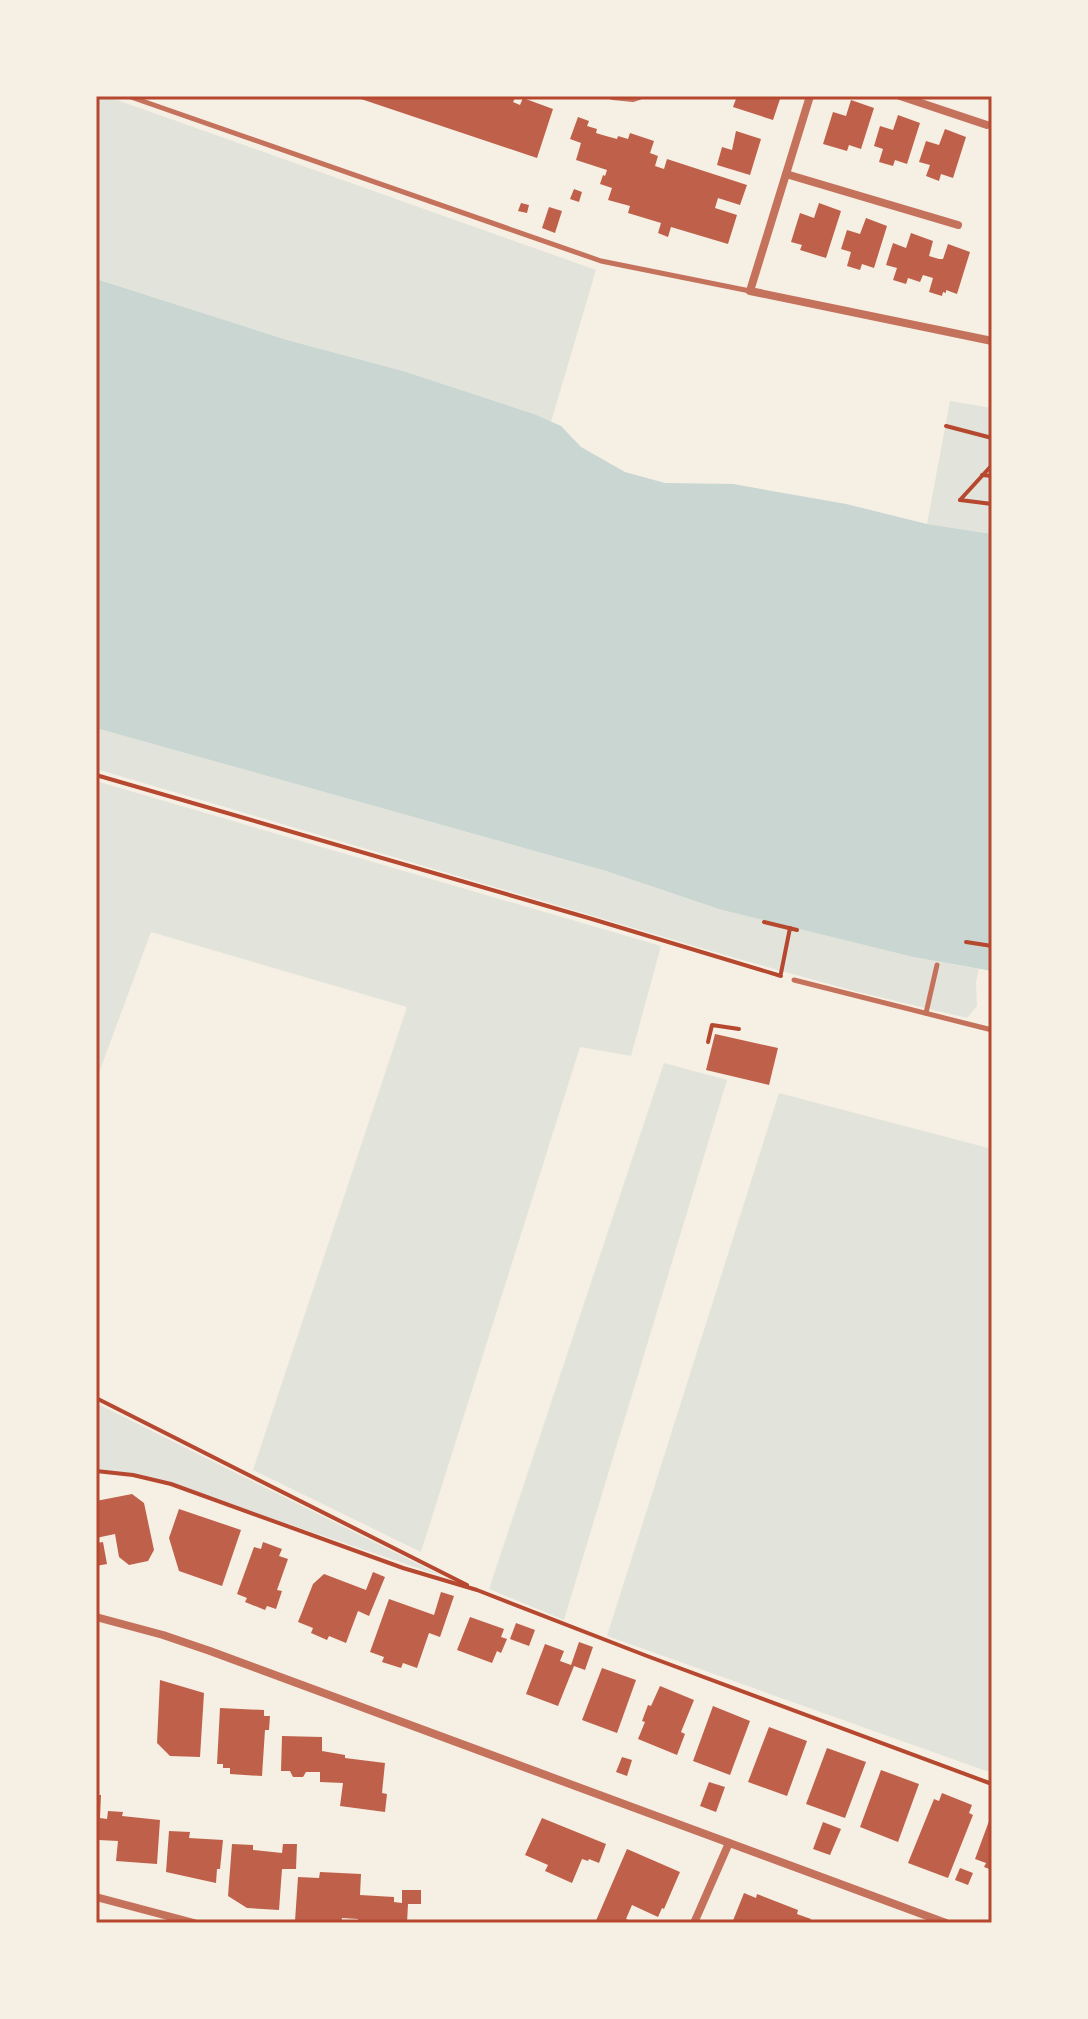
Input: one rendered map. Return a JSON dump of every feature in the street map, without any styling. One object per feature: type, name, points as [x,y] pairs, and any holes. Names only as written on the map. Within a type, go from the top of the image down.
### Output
[{"type":"street","points":[[613,96],[639,96]]},
{"type":"street","points":[[810,96],[750,291],[992,341]]},
{"type":"street","points":[[900,96],[987,125]]},
{"type":"street","points":[[786,174],[958,225]]},
{"type":"street","points":[[96,1617],[210,1651],[946,1923]]},
{"type":"street","points":[[694,1923],[729,1843]]},
{"type":"street","points":[[96,1897],[194,1923]]},
{"type":"lane","points":[[128,96],[601,261],[750,291]]},
{"type":"lane","points":[[926,1013],[937,965]]},
{"type":"lane","points":[[794,980],[991,1029],[992,1021]]},
{"type":"path","points":[[946,426],[992,438]]},
{"type":"path","points":[[992,465],[960,500],[992,504]]},
{"type":"path","points":[[982,475],[992,476]]},
{"type":"path","points":[[96,775],[794,980]]},
{"type":"path","points":[[764,922],[793,929],[780,976]]},
{"type":"path","points":[[966,942],[992,946]]},
{"type":"path","points":[[708,1042],[712,1025],[739,1029]]},
{"type":"path","points":[[96,1398],[477,1590]]},
{"type":"path","points":[[96,1471],[171,1484],[403,1568],[477,1590],[992,1784]]},
{"type":"shaded area","points":[[96,96],[106,96],[596,270],[551,422],[403,371],[287,340],[96,279]]},
{"type":"shaded area","points":[[96,279],[287,340],[403,371],[534,414],[561,426],[581,447],[625,472],[665,483],[733,484],[846,504],[927,524],[992,534],[992,971],[913,957],[722,910],[606,871],[96,728]]},
{"type":"shaded area","points":[[950,401],[992,408],[992,534],[927,524]]},
{"type":"shaded area","points":[[96,728],[606,871],[722,910],[913,957],[979,969],[977,1006],[967,1018],[854,991],[96,769]]},
{"type":"shaded area","points":[[96,781],[661,946],[631,1056],[580,1047],[421,1552],[253,1470],[407,1007],[151,932],[96,1081]]},
{"type":"shaded area","points":[[664,1063],[727,1080],[564,1620],[489,1589]]},
{"type":"shaded area","points":[[779,1093],[992,1149],[992,1773],[607,1636]]},
{"type":"shaded area","points":[[96,1403],[444,1577],[171,1484],[96,1471]]},
{"type":"building","points":[[352,96],[516,96],[513,102],[520,105],[523,98],[553,109],[537,158]]},
{"type":"building","points":[[737,96],[781,96],[773,120],[733,107]]},
{"type":"building","points":[[851,100],[874,108],[861,149],[849,145],[847,151],[823,144],[833,112],[846,116]]},
{"type":"building","points":[[898,115],[920,123],[907,164],[895,160],[893,166],[879,162],[883,149],[874,146],[880,126],[893,130]]},
{"type":"building","points":[[578,117],[589,121],[587,126],[597,129],[596,133],[628,139],[630,133],[654,141],[650,153],[658,156],[655,166],[664,169],[667,159],[747,185],[740,205],[718,198],[715,208],[737,215],[728,244],[671,227],[668,237],[658,233],[661,223],[628,213],[630,206],[608,200],[612,188],[600,184],[607,170],[576,160],[581,143],[570,139]]},
{"type":"building","points":[[945,129],[966,137],[953,178],[941,174],[939,181],[926,176],[930,165],[919,162],[926,141],[939,145]]},
{"type":"building","points":[[736,131],[761,139],[750,175],[717,165],[722,147],[732,150]]},
{"type":"building","points":[[574,189],[582,192],[579,202],[570,199]]},
{"type":"building","points":[[521,203],[529,205],[527,213],[518,211]]},
{"type":"building","points":[[819,203],[841,211],[826,258],[800,250],[802,245],[791,242],[800,213],[814,218]]},
{"type":"building","points":[[549,207],[562,211],[555,233],[542,228]]},
{"type":"building","points":[[866,218],[887,226],[874,268],[862,264],[860,270],[847,266],[851,252],[841,249],[847,230],[860,234]]},
{"type":"building","points":[[911,233],[933,241],[929,256],[943,259],[948,244],[970,252],[957,294],[946,290],[942,296],[929,292],[933,278],[923,275],[920,282],[908,278],[906,284],[893,280],[897,268],[886,265],[893,243],[906,248]]},
{"type":"building","points":[[715,1034],[778,1048],[769,1085],[706,1070]]},
{"type":"building","points":[[132,1494],[144,1503],[154,1550],[148,1561],[129,1565],[119,1557],[115,1534],[96,1538],[96,1501]]},
{"type":"building","points":[[179,1509],[241,1530],[222,1586],[179,1571],[169,1538]]},
{"type":"building","points":[[103,1542],[107,1564],[96,1566],[96,1543]]},
{"type":"building","points":[[263,1542],[282,1549],[279,1556],[288,1559],[277,1590],[282,1591],[276,1609],[267,1606],[265,1610],[245,1602],[247,1598],[237,1594],[254,1547],[261,1549]]},
{"type":"building","points":[[373,1572],[385,1577],[369,1616],[358,1611],[346,1643],[311,1633],[313,1628],[298,1622],[313,1584],[324,1574],[366,1590]]},
{"type":"building","points":[[441,1592],[454,1596],[440,1637],[429,1633],[417,1668],[403,1663],[401,1668],[382,1662],[384,1657],[370,1652],[389,1599],[434,1615]]},
{"type":"building","points":[[470,1617],[504,1629],[501,1637],[507,1639],[492,1663],[457,1650]]},
{"type":"building","points":[[516,1623],[535,1630],[529,1646],[510,1639]]},
{"type":"building","points":[[579,1642],[593,1647],[585,1670],[574,1666],[558,1706],[526,1694],[545,1644],[564,1651],[560,1661],[571,1665]]},
{"type":"building","points":[[602,1668],[636,1680],[617,1733],[582,1720]]},
{"type":"building","points":[[160,1680],[204,1693],[200,1757],[170,1756],[157,1743]]},
{"type":"building","points":[[660,1686],[694,1700],[681,1732],[685,1734],[677,1755],[638,1739],[648,1705],[651,1706]]},
{"type":"building","points":[[713,1706],[750,1721],[730,1775],[693,1761]]},
{"type":"building","points":[[220,1708],[264,1710],[264,1716],[270,1716],[269,1730],[265,1730],[262,1776],[230,1774],[230,1768],[217,1764]]},
{"type":"building","points":[[769,1727],[807,1741],[787,1796],[748,1782]]},
{"type":"building","points":[[282,1736],[322,1737],[322,1751],[345,1755],[345,1758],[385,1763],[382,1793],[387,1794],[385,1812],[340,1806],[343,1783],[320,1782],[320,1772],[306,1772],[303,1777],[293,1777],[290,1771],[281,1771]]},
{"type":"building","points":[[827,1748],[866,1762],[845,1818],[806,1804]]},
{"type":"building","points":[[622,1757],[632,1760],[627,1776],[616,1772]]},
{"type":"building","points":[[881,1770],[919,1784],[898,1842],[860,1827]]},
{"type":"building","points":[[709,1782],[725,1787],[716,1812],[700,1806]]},
{"type":"building","points":[[942,1793],[972,1805],[969,1813],[973,1815],[948,1878],[908,1863],[934,1799],[939,1801]]},
{"type":"building","points":[[96,1795],[101,1795],[100,1818],[107,1819],[108,1811],[123,1812],[122,1816],[160,1820],[157,1864],[116,1861],[118,1841],[99,1840],[96,1856]]},
{"type":"building","points":[[992,1813],[992,1870],[984,1867],[986,1863],[975,1859]]},
{"type":"building","points":[[542,1818],[606,1844],[599,1863],[582,1859],[572,1883],[545,1871],[548,1865],[525,1855]]},
{"type":"building","points":[[823,1822],[841,1829],[830,1855],[813,1849]]},
{"type":"building","points":[[169,1831],[190,1832],[189,1838],[223,1840],[216,1883],[166,1872]]},
{"type":"building","points":[[232,1844],[253,1845],[253,1850],[282,1853],[283,1844],[297,1844],[296,1869],[282,1869],[279,1910],[247,1908],[228,1896]]},
{"type":"building","points":[[627,1849],[680,1872],[664,1909],[658,1917],[632,1905],[626,1919],[636,1923],[595,1923]]},
{"type":"building","points":[[960,1868],[973,1873],[968,1885],[955,1880]]},
{"type":"building","points":[[320,1872],[361,1874],[360,1895],[394,1897],[394,1902],[402,1903],[402,1890],[421,1890],[421,1904],[408,1904],[407,1923],[358,1923],[358,1919],[342,1918],[341,1923],[295,1921],[298,1877],[319,1878]]},
{"type":"building","points":[[744,1893],[756,1898],[757,1894],[798,1910],[797,1914],[811,1919],[809,1923],[732,1923]]}]
